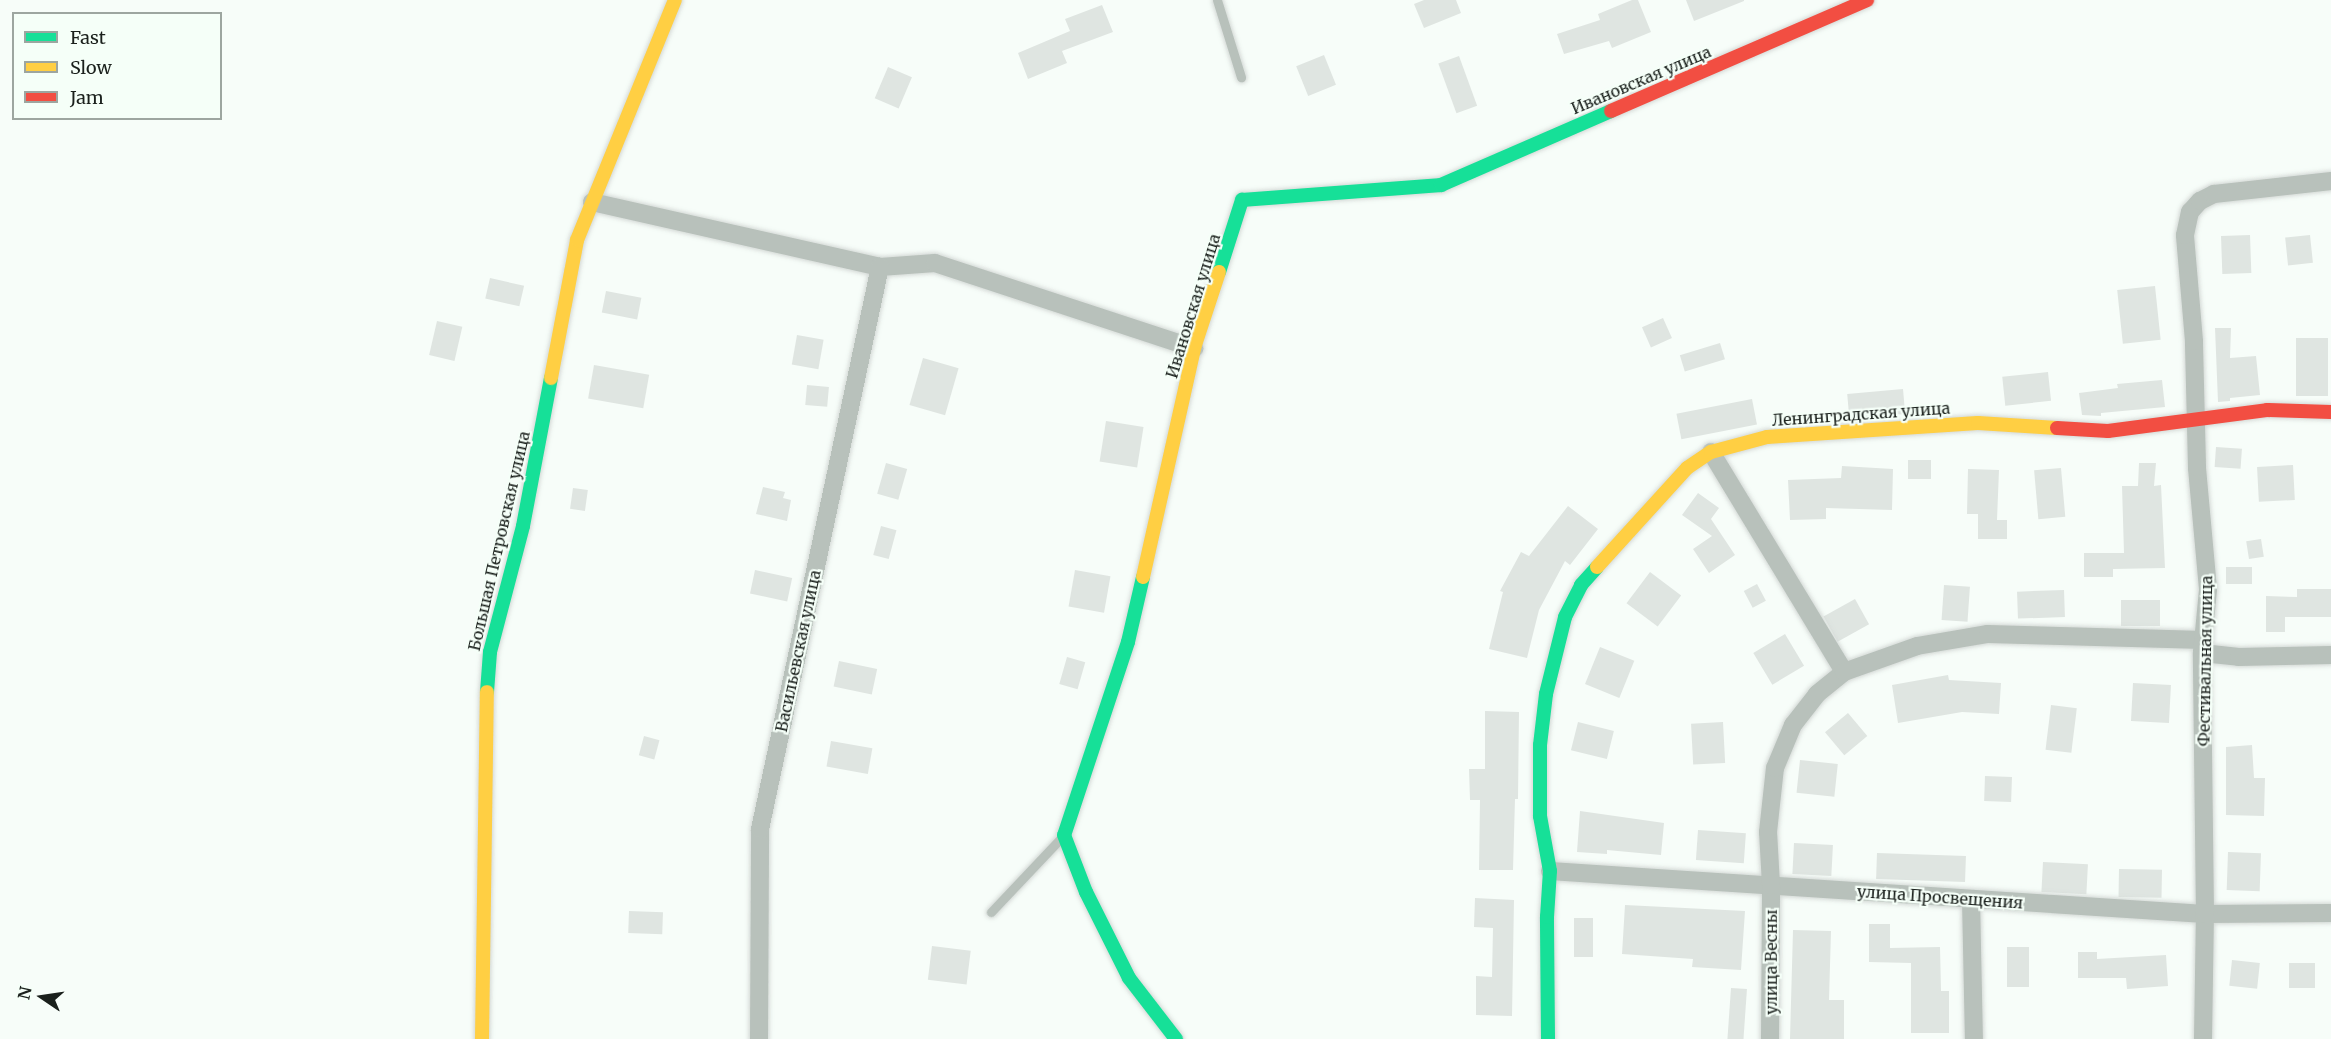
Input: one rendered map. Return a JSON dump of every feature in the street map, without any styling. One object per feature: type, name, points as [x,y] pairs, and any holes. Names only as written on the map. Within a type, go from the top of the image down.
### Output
[{"type":"street","name":"Большая Петровская улица","points":[[482,1039],[485,718],[490,652],[523,526],[577,240],[675,0]]},
{"type":"street","name":"Ивановская улица","points":[[1064,835],[1128,642],[1194,348],[1242,200],[1441,185],[1867,0]]},
{"type":"street","name":"Фестивальная улица","points":[[2203,1039],[2205,914],[2203,646],[2208,589],[2195,422],[2194,341],[2185,235],[2190,212],[2200,201],[2214,194],[2331,181]]},
{"type":"street","points":[[592,202],[880,267],[935,263],[1194,348]]},
{"type":"street","name":"Васильевская улица","points":[[759,1039],[760,829],[880,267]]},
{"type":"street","name":"Ленинградская улица","points":[[1548,1039],[1547,917],[1550,871],[1540,816],[1540,745],[1546,694],[1565,617],[1581,585],[1687,468],[1711,452],[1767,437],[1978,423],[2108,431],[2195,422],[2267,410],[2331,412]]},
{"type":"street","points":[[1711,452],[1844,672]]},
{"type":"street","name":"улица Весны","points":[[1770,1039],[1771,885],[1768,832],[1775,768],[1793,725],[1817,694],[1844,672],[1917,646],[1988,634],[2203,646],[2239,657],[2331,655]]},
{"type":"street","points":[[1064,835],[1086,892],[1129,978],[1176,1039]]},
{"type":"street","name":"улица Просвещения","points":[[1550,871],[2205,914],[2331,913]]},
{"type":"street","points":[[1971,899],[1974,1039]]},
{"type":"lane","points":[[1217,0],[1241,77]]},
{"type":"lane","points":[[990,912],[1064,835]]},
{"type":"building","points":[[1424,0],[1456,0],[1461,13],[1424,28],[1414,4]]},
{"type":"building","points":[[1632,0],[1638,0],[1651,32],[1612,48],[1609,41],[1564,54],[1557,34],[1600,20],[1598,14]]},
{"type":"building","points":[[1686,0],[1744,0],[1744,1],[1694,21]]},
{"type":"building","points":[[1102,5],[1113,32],[1062,51],[1067,63],[1028,79],[1018,53],[1070,31],[1065,19]]},
{"type":"building","points":[[1324,55],[1336,85],[1308,96],[1296,66]]},
{"type":"building","points":[[1459,56],[1477,106],[1456,113],[1438,64]]},
{"type":"building","points":[[888,67],[912,77],[899,108],[875,98]]},
{"type":"building","points":[[2250,235],[2251,273],[2222,274],[2221,236]]},
{"type":"building","points":[[2310,235],[2313,263],[2288,265],[2285,238]]},
{"type":"building","points":[[490,278],[524,286],[519,306],[485,298]]},
{"type":"building","points":[[2155,286],[2161,340],[2123,344],[2117,290]]},
{"type":"building","points":[[606,291],[641,298],[637,319],[602,313]]},
{"type":"building","points":[[1663,318],[1672,338],[1651,347],[1642,327]]},
{"type":"building","points":[[437,321],[462,327],[454,361],[429,355]]},
{"type":"building","points":[[2215,328],[2231,328],[2230,358],[2256,356],[2260,395],[2230,398],[2230,401],[2218,402]]},
{"type":"building","points":[[797,335],[824,340],[818,369],[792,365]]},
{"type":"building","points":[[2296,338],[2328,338],[2328,396],[2296,396]]},
{"type":"building","points":[[1720,343],[1725,359],[1685,372],[1680,355]]},
{"type":"building","points":[[923,358],[959,368],[945,415],[909,405]]},
{"type":"building","points":[[594,365],[649,375],[643,408],[588,398]]},
{"type":"building","points":[[2048,372],[2051,401],[2005,406],[2002,377]]},
{"type":"building","points":[[2162,380],[2165,407],[2101,413],[2101,416],[2082,415],[2079,393],[2118,388],[2117,384]]},
{"type":"building","points":[[807,385],[829,387],[827,407],[805,405]]},
{"type":"building","points":[[1903,389],[1905,414],[1849,419],[1847,394]]},
{"type":"building","points":[[1752,399],[1757,425],[1681,439],[1676,414]]},
{"type":"building","points":[[1106,421],[1144,427],[1137,467],[1100,461]]},
{"type":"building","points":[[2216,447],[2242,449],[2241,469],[2215,467]]},
{"type":"building","points":[[1908,460],[1931,460],[1931,479],[1908,479]]},
{"type":"building","points":[[886,463],[907,469],[898,500],[877,494]]},
{"type":"building","points":[[2139,463],[2156,463],[2154,486],[2161,485],[2165,568],[2113,569],[2113,577],[2084,577],[2084,553],[2124,553],[2122,486],[2138,486]]},
{"type":"building","points":[[2293,465],[2295,500],[2259,502],[2257,467]]},
{"type":"building","points":[[1842,466],[1893,469],[1892,510],[1826,508],[1826,519],[1790,520],[1788,480],[1841,478]]},
{"type":"building","points":[[2061,468],[2065,517],[2038,519],[2034,470]]},
{"type":"building","points":[[1968,469],[1999,470],[1997,520],[2007,520],[2007,539],[1978,539],[1978,514],[1967,514]]},
{"type":"building","points":[[763,487],[785,492],[783,498],[791,500],[787,521],[756,514]]},
{"type":"building","points":[[573,488],[588,490],[585,511],[570,509]]},
{"type":"building","points":[[1698,493],[1719,508],[1711,519],[1735,555],[1709,573],[1693,549],[1712,536],[1682,515]]},
{"type":"building","points":[[1568,506],[1598,529],[1570,565],[1565,561],[1539,610],[1527,658],[1489,649],[1503,592],[1500,591],[1521,552],[1529,556]]},
{"type":"building","points":[[881,526],[896,530],[889,559],[873,555]]},
{"type":"building","points":[[2261,539],[2264,557],[2249,559],[2246,541]]},
{"type":"building","points":[[2226,567],[2252,567],[2252,584],[2226,584]]},
{"type":"building","points":[[755,570],[792,578],[787,601],[750,593]]},
{"type":"building","points":[[1075,570],[1110,576],[1104,613],[1069,606]]},
{"type":"building","points":[[1650,572],[1681,595],[1658,627],[1627,603]]},
{"type":"building","points":[[1757,584],[1766,601],[1753,608],[1744,591]]},
{"type":"building","points":[[1944,585],[1970,587],[1967,622],[1942,620]]},
{"type":"building","points":[[2297,589],[2331,589],[2331,617],[2285,617],[2285,632],[2266,632],[2266,596],[2297,597]]},
{"type":"building","points":[[2064,590],[2065,617],[2018,619],[2017,592]]},
{"type":"building","points":[[1855,599],[1869,624],[1838,642],[1824,616]]},
{"type":"building","points":[[2121,600],[2160,600],[2160,626],[2121,626]]},
{"type":"building","points":[[1785,634],[1804,666],[1772,685],[1753,653]]},
{"type":"building","points":[[1600,647],[1634,661],[1619,698],[1585,684]]},
{"type":"building","points":[[1067,657],[1085,662],[1078,689],[1059,684]]},
{"type":"building","points":[[839,661],[877,669],[872,695],[834,686]]},
{"type":"building","points":[[1948,675],[1949,680],[2001,683],[1999,714],[1962,712],[1898,723],[1892,685]]},
{"type":"building","points":[[2133,683],[2171,685],[2169,723],[2131,721]]},
{"type":"building","points":[[2051,705],[2077,708],[2071,753],[2046,750]]},
{"type":"building","points":[[1485,711],[1519,712],[1518,799],[1515,799],[1513,870],[1479,870],[1480,800],[1470,800],[1469,769],[1485,769]]},
{"type":"building","points":[[1848,713],[1867,736],[1844,755],[1825,732]]},
{"type":"building","points":[[1578,722],[1614,731],[1607,759],[1571,750]]},
{"type":"building","points":[[1723,722],[1725,763],[1693,765],[1691,724]]},
{"type":"building","points":[[644,736],[659,740],[654,759],[639,755]]},
{"type":"building","points":[[831,741],[872,748],[868,774],[826,767]]},
{"type":"building","points":[[2252,745],[2254,778],[2265,778],[2264,816],[2226,815],[2226,747]]},
{"type":"building","points":[[1800,760],[1838,764],[1834,797],[1797,793]]},
{"type":"building","points":[[1985,776],[2012,777],[2011,802],[1984,801]]},
{"type":"building","points":[[1580,811],[1664,823],[1661,855],[1607,850],[1607,854],[1577,852]]},
{"type":"building","points":[[1698,830],[1746,833],[1744,863],[1696,860]]},
{"type":"building","points":[[1794,843],[1833,845],[1831,876],[1792,874]]},
{"type":"building","points":[[2228,852],[2261,853],[2260,891],[2227,890]]},
{"type":"building","points":[[1877,853],[1966,856],[1965,882],[1876,879]]},
{"type":"building","points":[[2043,862],[2088,864],[2086,894],[2041,892]]},
{"type":"building","points":[[2119,869],[2162,870],[2162,898],[2119,897]]},
{"type":"building","points":[[1475,898],[1514,900],[1512,1016],[1476,1015],[1476,976],[1492,977],[1493,928],[1474,927]]},
{"type":"building","points":[[1625,905],[1745,911],[1741,970],[1692,967],[1693,959],[1622,954]]},
{"type":"building","points":[[629,911],[663,912],[662,934],[628,933]]},
{"type":"building","points":[[1574,918],[1593,918],[1593,957],[1574,957]]},
{"type":"building","points":[[1869,924],[1890,924],[1890,948],[1940,947],[1941,991],[1949,991],[1949,1033],[1911,1033],[1911,963],[1869,962]]},
{"type":"building","points":[[1793,930],[1831,931],[1829,1000],[1844,1000],[1844,1039],[1790,1039]]},
{"type":"building","points":[[932,946],[971,951],[967,984],[928,980]]},
{"type":"building","points":[[2007,947],[2029,947],[2029,987],[2007,987]]},
{"type":"building","points":[[2078,952],[2097,952],[2097,959],[2166,955],[2168,986],[2127,989],[2126,978],[2078,978]]},
{"type":"building","points":[[2232,960],[2260,963],[2257,989],[2229,986]]},
{"type":"building","points":[[2289,963],[2315,963],[2315,988],[2289,988]]},
{"type":"building","points":[[1731,988],[1747,989],[1743,1039],[1727,1039]]},
{"type":"traffic: fast","points":[[1219,272],[1242,200],[1441,185],[1611,111]]},
{"type":"traffic: fast","points":[[487,692],[490,652],[523,526],[551,378]]},
{"type":"traffic: fast","points":[[1548,1039],[1547,917],[1550,871],[1540,816],[1540,745],[1546,694],[1565,617],[1581,585],[1597,567]]},
{"type":"traffic: fast","points":[[1143,577],[1128,642],[1064,835],[1086,892],[1129,978],[1176,1039]]},
{"type":"traffic: slow","points":[[551,378],[577,240],[675,0]]},
{"type":"traffic: slow","points":[[1143,577],[1194,348],[1219,272]]},
{"type":"traffic: slow","points":[[1597,567],[1687,468],[1711,452],[1767,437],[1978,423],[2057,428]]},
{"type":"traffic: slow","points":[[482,1039],[487,692]]},
{"type":"traffic: jam","points":[[1611,111],[1867,0]]},
{"type":"traffic: jam","points":[[2057,428],[2108,431],[2267,410],[2331,412]]}]
